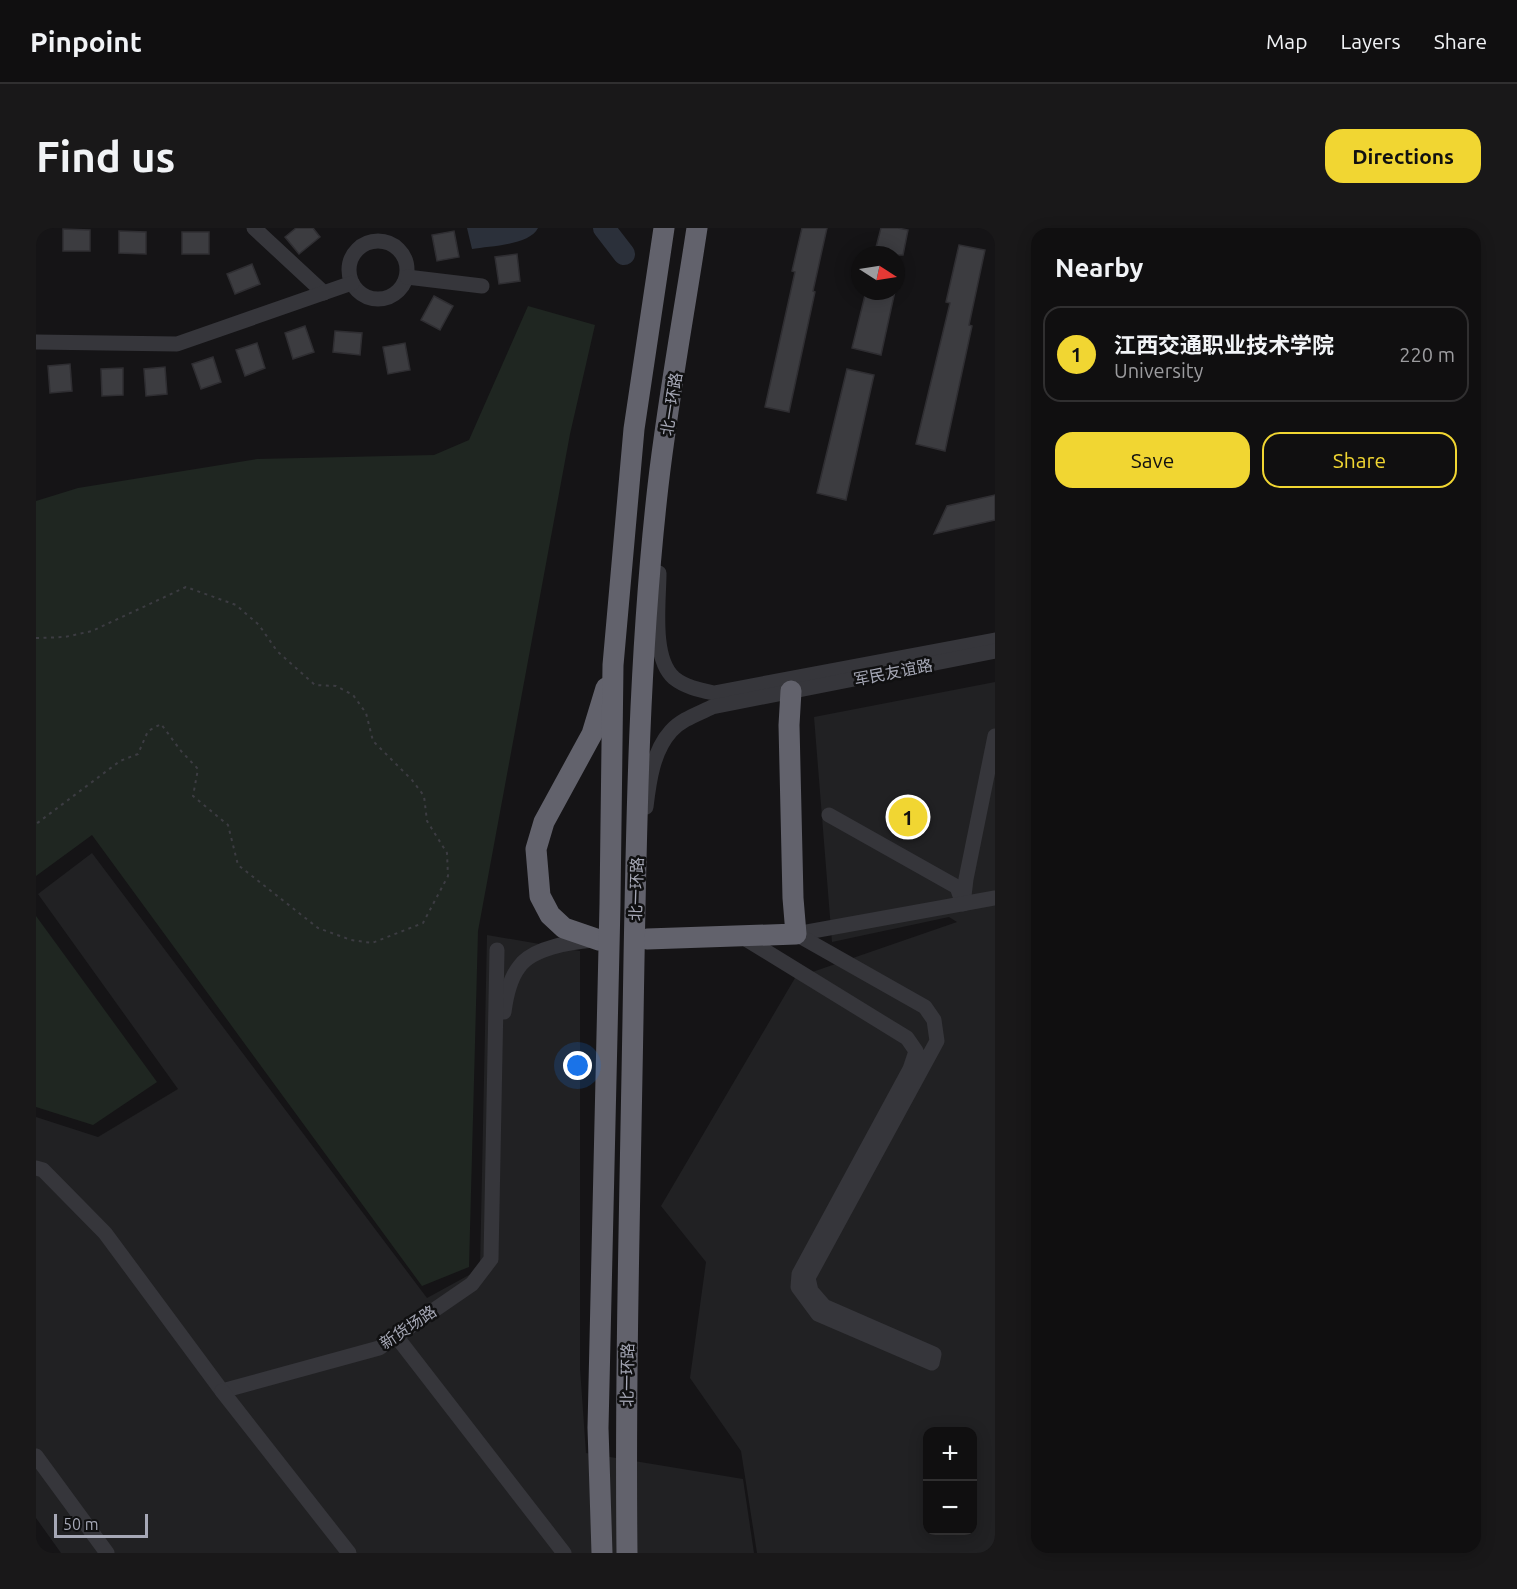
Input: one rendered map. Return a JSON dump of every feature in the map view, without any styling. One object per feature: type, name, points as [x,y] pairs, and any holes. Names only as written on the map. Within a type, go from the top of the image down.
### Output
[{"type":"highway","name":"北一环路","points":[[602,1553],[598,1428],[613,665],[634,429],[664,228]]},
{"type":"highway","name":"北一环路","points":[[627,1553],[626,1431],[635,904],[641,709],[658,484],[697,228]]},
{"type":"highway","points":[[599,940],[564,928],[550,915],[540,896],[536,849],[544,822],[591,734],[613,665]]},
{"type":"highway","points":[[647,939],[796,934],[789,725],[792,685]]},
{"type":"street","points":[[254,228],[324,292]]},
{"type":"street","points":[[374,241],[389,243],[398,248],[404,256],[408,266],[407,277],[398,293],[382,300],[366,297],[352,283],[349,271],[350,261],[355,252],[364,245],[374,241]]},
{"type":"street","points":[[407,277],[482,286]]},
{"type":"street","points":[[36,342],[177,344],[352,283]]},
{"type":"street","points":[[658,484],[658,642],[666,668],[674,678],[691,688],[714,693],[792,685]]},
{"type":"street","name":"军民友谊路","points":[[792,685],[995,640]]},
{"type":"street","name":"军民友谊路","points":[[792,685],[995,651]]},
{"type":"street","points":[[635,904],[650,774],[661,746],[671,731],[687,718],[712,707],[792,685]]},
{"type":"street","points":[[963,904],[995,736]]},
{"type":"street","points":[[829,815],[957,887],[963,904]]},
{"type":"street","points":[[796,934],[995,898]]},
{"type":"street","points":[[741,936],[908,1038],[916,1051],[910,1069],[799,1274],[798,1287],[818,1314],[932,1363],[934,1354],[824,1306],[811,1292],[808,1278],[937,1041],[934,1020],[925,1007],[796,934]]},
{"type":"street","points":[[495,1088],[507,994],[519,966],[528,958],[568,942],[599,940]]},
{"type":"street","name":"新货场路","points":[[222,1391],[379,1348],[472,1284],[491,1259],[497,950]]},
{"type":"street","points":[[36,1168],[44,1170],[105,1233],[222,1391],[349,1553]]},
{"type":"street","points":[[396,1336],[564,1553]]},
{"type":"street","points":[[36,1456],[107,1553]]},
{"type":"path","points":[[36,638],[65,637],[92,631],[186,587],[236,605],[259,625],[277,651],[315,686],[336,686],[353,695],[366,713],[373,741],[412,780],[424,796],[427,821],[447,853],[448,876],[423,923],[372,943],[351,940],[318,928],[238,865],[228,825],[194,796],[198,769],[161,724],[148,731],[138,754],[120,761],[36,824]]},
{"type":"shaded area","points":[[467,228],[538,228],[534,234],[518,241],[472,249]]},
{"type":"shaded area","points":[[528,306],[595,325],[570,434],[478,931],[469,1267],[422,1286],[92,835],[36,876],[36,501],[78,488],[257,459],[434,455],[469,440]]},
{"type":"shaded area","points":[[995,682],[995,1553],[757,1553],[741,1451],[690,1378],[706,1262],[661,1206],[795,978],[957,922],[949,917],[832,942],[814,717]]},
{"type":"shaded area","points":[[92,853],[427,1298],[480,1269],[487,935],[580,951],[580,1368],[586,1453],[743,1479],[754,1553],[61,1553],[36,1518],[36,1117],[98,1137],[178,1089],[38,894]]},
{"type":"shaded area","points":[[36,916],[157,1082],[93,1125],[36,1107]]},
{"type":"building","points":[[296,228],[313,228],[320,237],[299,254],[285,237]]},
{"type":"building","points":[[802,228],[827,228],[789,412],[765,407],[795,272],[792,271]]},
{"type":"building","points":[[881,228],[908,230],[905,246],[876,246]]},
{"type":"building","points":[[63,229],[90,230],[90,251],[63,251]]},
{"type":"building","points":[[119,231],[146,232],[146,254],[119,253]]},
{"type":"building","points":[[454,231],[459,257],[437,261],[432,235]]},
{"type":"building","points":[[182,232],[209,232],[209,254],[182,254]]},
{"type":"building","points":[[959,245],[985,250],[969,325],[972,326],[945,451],[916,444],[950,303],[946,302]]},
{"type":"building","points":[[517,254],[520,281],[499,284],[495,257]]},
{"type":"building","points":[[252,264],[260,284],[235,294],[227,274]]},
{"type":"building","points":[[434,296],[453,306],[440,330],[421,320]]},
{"type":"building","points":[[864,300],[893,300],[881,355],[852,348]]},
{"type":"building","points":[[305,326],[314,352],[293,359],[285,333]]},
{"type":"building","points":[[335,331],[362,333],[360,355],[333,352]]},
{"type":"building","points":[[257,343],[265,368],[245,376],[236,350]]},
{"type":"building","points":[[405,343],[410,370],[388,374],[383,347]]},
{"type":"building","points":[[213,357],[221,382],[201,389],[192,364]]},
{"type":"building","points":[[70,364],[72,391],[50,393],[48,366]]},
{"type":"building","points":[[165,367],[167,394],[146,396],[144,369]]},
{"type":"building","points":[[123,368],[123,395],[102,396],[101,369]]},
{"type":"building","points":[[847,369],[874,375],[846,500],[817,493]]},
{"type":"building","points":[[995,495],[995,520],[934,534],[947,506]]},
{"type":"waterway","points":[[604,228],[624,254]]},
{"type":"place","name":"江西交通职业技术学院","points":[[908,817]]}]
